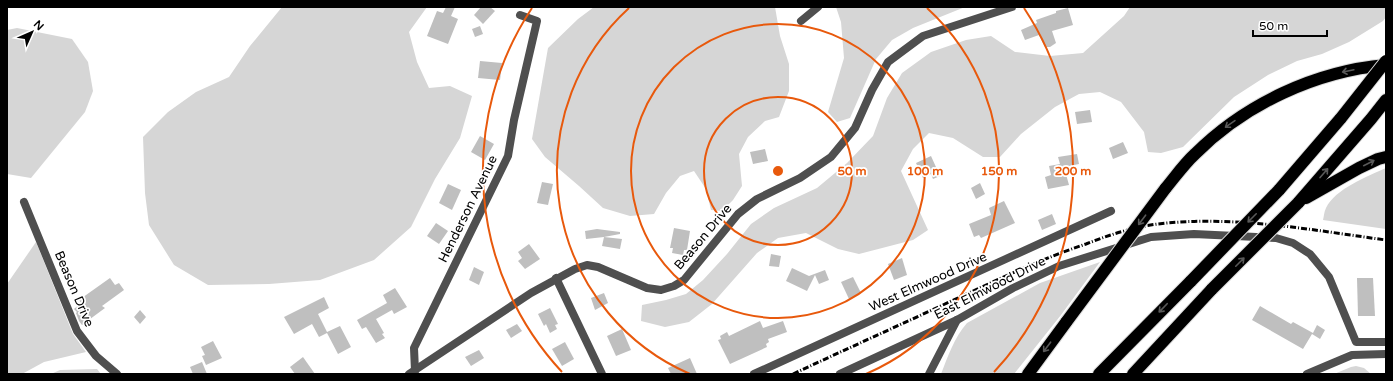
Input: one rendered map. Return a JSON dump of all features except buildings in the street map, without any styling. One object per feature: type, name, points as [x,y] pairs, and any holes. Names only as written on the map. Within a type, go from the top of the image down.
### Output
[{"type":"highway","points":[[1099,374],[1279,190],[1341,118],[1386,61]]},
{"type":"highway","points":[[1028,374],[1165,189],[1194,154],[1246,113],[1286,92],[1329,75],[1370,66],[1386,65]]},
{"type":"highway","points":[[1133,374],[1212,289],[1298,203],[1386,100]]},
{"type":"highway","points":[[1298,203],[1378,158],[1386,157]]},
{"type":"street","points":[[801,21],[818,7]]},
{"type":"street","name":"Beason Drive","points":[[412,372],[531,293],[575,269],[586,266],[598,267],[646,288],[661,290],[674,286],[684,280],[738,214],[757,199],[800,178],[831,157],[855,128],[872,90],[888,62],[923,36],[1012,7]]},
{"type":"street","name":"Henderson Avenue","points":[[412,372],[414,348],[508,156],[514,120],[537,21],[520,15]]},
{"type":"street","name":"Beason Drive","points":[[24,202],[77,331],[96,356],[117,374]]},
{"type":"street","name":"West Elmwood Drive","points":[[754,374],[1111,211]]},
{"type":"street","name":"East Elmwood Drive","points":[[840,374],[957,320],[1013,288],[1059,266],[1151,237],[1194,234],[1276,238],[1293,243],[1310,254],[1329,277],[1356,342],[1386,342]]},
{"type":"street","points":[[556,278],[602,374]]},
{"type":"street","points":[[930,374],[957,320]]},
{"type":"street","points":[[1307,374],[1352,355],[1386,354]]},
{"type":"shaded area","points":[[282,7],[427,7],[409,32],[417,62],[429,88],[450,86],[472,96],[460,138],[435,179],[411,227],[374,260],[320,280],[269,284],[208,285],[174,265],[149,225],[145,193],[143,137],[168,112],[196,92],[229,77],[250,46]]},
{"type":"shaded area","points":[[594,7],[775,7],[780,36],[789,64],[789,91],[779,117],[765,121],[748,137],[739,154],[742,186],[733,200],[722,211],[711,210],[706,189],[694,171],[680,176],[666,193],[654,214],[630,216],[603,208],[545,157],[532,139],[548,48],[578,19]]},
{"type":"shaded area","points":[[836,7],[965,7],[913,28],[892,40],[876,59],[850,118],[837,122],[828,112],[844,58],[841,22]]},
{"type":"shaded area","points":[[1130,7],[1386,7],[1386,17],[1383,21],[1349,42],[1322,54],[1297,61],[1268,75],[1234,97],[1183,147],[1161,153],[1148,152],[1144,132],[1121,102],[1100,92],[1079,94],[1055,107],[1021,134],[1000,157],[983,157],[953,138],[929,133],[913,149],[901,171],[928,230],[913,240],[859,254],[838,249],[806,233],[778,238],[757,253],[712,304],[689,322],[665,327],[641,321],[642,305],[686,294],[703,280],[727,254],[751,224],[774,208],[817,188],[847,163],[873,136],[887,98],[902,73],[931,52],[966,40],[991,36],[1015,52],[1050,56],[1083,53],[1124,16]]},
{"type":"shaded area","points":[[17,28],[72,39],[88,62],[93,91],[85,112],[31,178],[7,174],[7,30]]},
{"type":"shaded area","points":[[1386,168],[1386,229],[1323,220],[1324,212],[1330,201],[1344,189]]},
{"type":"shaded area","points":[[36,242],[73,334],[86,352],[44,362],[22,374],[7,374],[7,284]]},
{"type":"shaded area","points":[[1100,262],[1061,315],[1014,374],[941,374],[955,341],[967,323],[1040,283]]},
{"type":"shaded area","points":[[1356,366],[1364,368],[1371,374],[1334,374],[1351,367]]},
{"type":"shaded area","points":[[97,369],[101,374],[51,374],[60,370]]},
{"type":"railway","points":[[793,374],[1057,254],[1139,227],[1187,222],[1244,222],[1301,228],[1386,240]]}]
